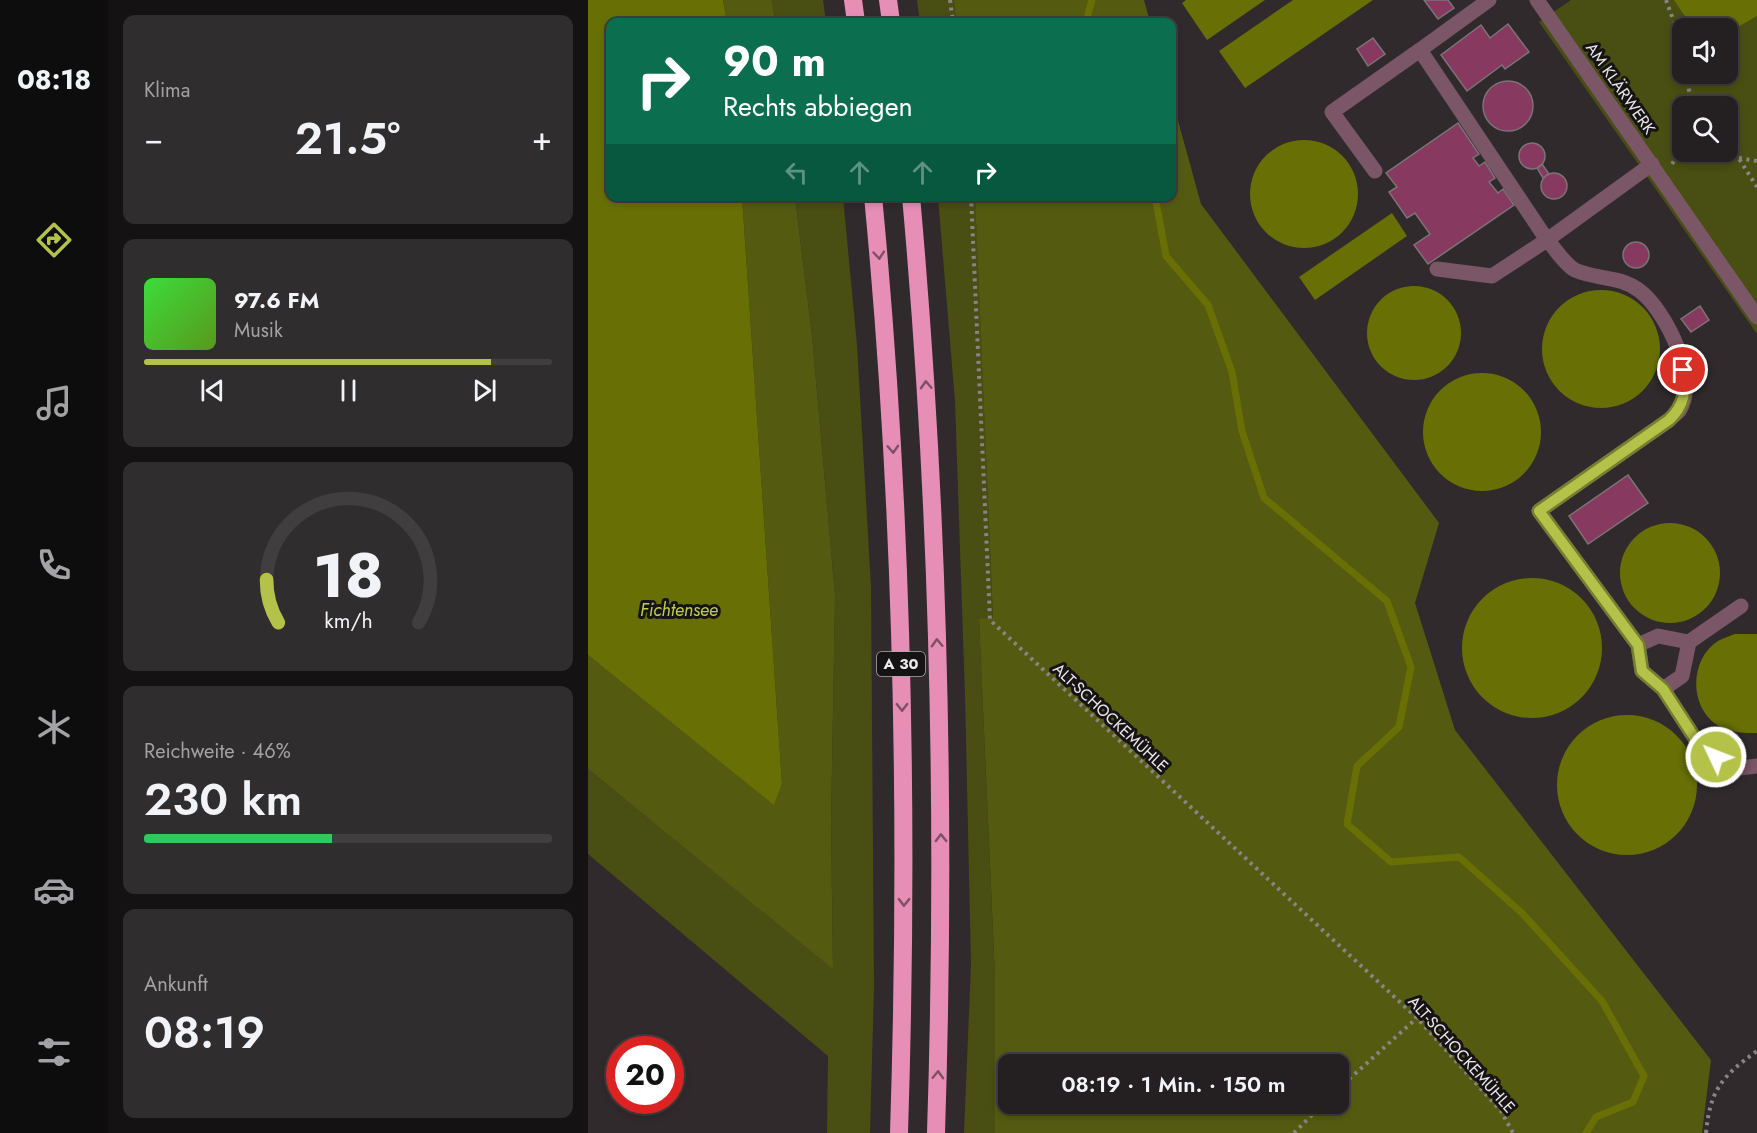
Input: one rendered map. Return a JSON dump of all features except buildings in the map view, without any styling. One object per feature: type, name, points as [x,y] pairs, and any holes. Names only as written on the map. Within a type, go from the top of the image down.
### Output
[{"type":"highway","points":[[853,0],[855,18]]},
{"type":"highway","points":[[888,0],[890,18]]},
{"type":"highway","name":"A 30","points":[[873,201],[886,336],[897,520],[905,881],[900,1133]]},
{"type":"highway","name":"A 30","points":[[911,201],[922,326],[933,518],[939,708],[941,886],[936,1133]]},
{"type":"street","points":[[1375,171],[1332,112],[1490,0]]},
{"type":"street","name":"AM KLÄRWERK","points":[[1537,0],[1757,316]]},
{"type":"street","points":[[1420,50],[1547,240],[1573,270],[1615,278],[1641,292],[1671,333],[1681,355],[1685,386],[1680,410],[1539,511],[1638,645],[1642,671],[1663,689],[1700,746],[1732,769],[1757,766]]},
{"type":"street","points":[[1437,269],[1492,276],[1547,240],[1652,164]]},
{"type":"street","points":[[1663,689],[1682,675],[1689,642],[1741,606]]},
{"type":"street","points":[[1638,645],[1658,636],[1689,642]]},
{"type":"path","points":[[950,0],[952,18]]},
{"type":"path","points":[[1666,0],[1672,18]]},
{"type":"path","points":[[1738,157],[1757,161]]},
{"type":"path","points":[[1738,157],[1757,187]]},
{"type":"path","name":"ALT-SCHOCKEMÜHLE","points":[[971,201],[990,620],[1417,1018],[1500,1111],[1513,1133]]},
{"type":"path","points":[[1349,1079],[1417,1018]]},
{"type":"path","points":[[1706,1133],[1708,1111],[1716,1088],[1729,1072],[1757,1051]]},
{"type":"path","points":[[1294,1133],[1313,1114]]},
{"type":"shaded area","points":[[723,0],[772,0],[774,18],[726,18]]},
{"type":"shaded area","points":[[772,0],[823,0],[825,18],[774,18]]},
{"type":"shaded area","points":[[917,0],[954,0],[956,18],[919,18]]},
{"type":"shaded area","points":[[954,0],[1144,0],[1149,18],[956,18]]},
{"type":"shaded area","points":[[1571,0],[1757,0],[1757,334],[1539,22]]},
{"type":"shaded area","points":[[1176,113],[1201,204],[1439,523],[1415,603],[1455,730],[1711,1060],[1702,1133],[995,1133],[995,976],[979,619],[993,618],[975,201],[1176,201]]},
{"type":"shaded area","points":[[742,201],[795,201],[812,336],[835,595],[831,823],[833,969],[588,769],[588,655],[774,804],[782,784]]},
{"type":"shaded area","points":[[795,201],[843,201],[857,345],[871,586],[874,988],[870,1133],[827,1133],[828,1056],[588,854],[588,769],[833,968],[831,823],[835,595],[812,336]]},
{"type":"shaded area","points":[[938,201],[975,201],[993,618],[979,620],[995,976],[995,1133],[964,1133],[971,965],[955,401]]},
{"type":"water","name":"Fichtensee","points":[[588,0],[723,0],[726,18],[606,18],[606,201],[742,201],[782,784],[774,805],[588,655]]},
{"type":"water","points":[[1186,0],[1265,0],[1207,40],[1182,3]]},
{"type":"water","points":[[1293,0],[1373,0],[1245,88],[1219,51]]},
{"type":"water","points":[[1674,0],[1757,0],[1757,16],[1738,27],[1738,18],[1686,17]]},
{"type":"water","points":[[1304,140],[1325,144],[1342,156],[1354,173],[1358,194],[1354,215],[1342,232],[1325,244],[1304,248],[1283,244],[1266,232],[1254,215],[1250,194],[1254,173],[1266,156],[1283,144]]},
{"type":"water","points":[[1392,213],[1407,236],[1315,300],[1299,277]]},
{"type":"water","points":[[1414,286],[1432,289],[1447,300],[1458,315],[1461,333],[1458,351],[1447,366],[1432,377],[1414,380],[1396,377],[1381,366],[1370,351],[1367,333],[1370,315],[1381,300],[1396,289]]},
{"type":"water","points":[[1601,290],[1624,295],[1643,307],[1655,326],[1660,349],[1655,372],[1643,391],[1624,403],[1601,408],[1578,403],[1559,391],[1547,372],[1542,349],[1547,326],[1559,307],[1578,295]]},
{"type":"water","points":[[1482,373],[1505,378],[1524,390],[1536,409],[1541,432],[1536,455],[1524,474],[1505,486],[1482,491],[1459,486],[1440,474],[1428,455],[1423,432],[1428,409],[1440,390],[1459,378]]},
{"type":"water","points":[[1670,523],[1689,527],[1706,537],[1716,554],[1720,573],[1716,592],[1706,609],[1689,619],[1670,623],[1651,619],[1634,609],[1624,592],[1620,573],[1624,554],[1634,537],[1651,527]]},
{"type":"water","points":[[1532,578],[1559,583],[1582,598],[1597,621],[1602,648],[1597,675],[1582,698],[1559,713],[1532,718],[1505,713],[1482,698],[1467,675],[1462,648],[1467,621],[1482,598],[1505,583]]},
{"type":"water","points":[[1735,634],[1757,634],[1757,733],[1734,732],[1721,727],[1710,719],[1698,698],[1697,672],[1701,660],[1708,649],[1718,641]]},
{"type":"water","points":[[1627,715],[1654,720],[1677,735],[1692,758],[1697,785],[1692,812],[1677,835],[1654,850],[1627,855],[1600,850],[1577,835],[1562,812],[1557,785],[1562,758],[1577,735],[1600,720]]},
{"type":"waterway","points":[[1087,18],[1092,0]]},
{"type":"waterway","points":[[1156,201],[1166,256],[1208,305],[1232,372],[1242,431],[1264,498],[1387,601],[1411,667],[1399,727],[1357,766],[1347,824],[1391,862],[1459,857],[1522,913],[1602,1001],[1644,1076],[1633,1102],[1596,1117],[1586,1133]]},
{"type":"route","points":[[1683,370],[1685,386],[1680,410],[1539,511],[1638,645],[1642,671],[1663,689],[1700,746],[1716,757]]}]
